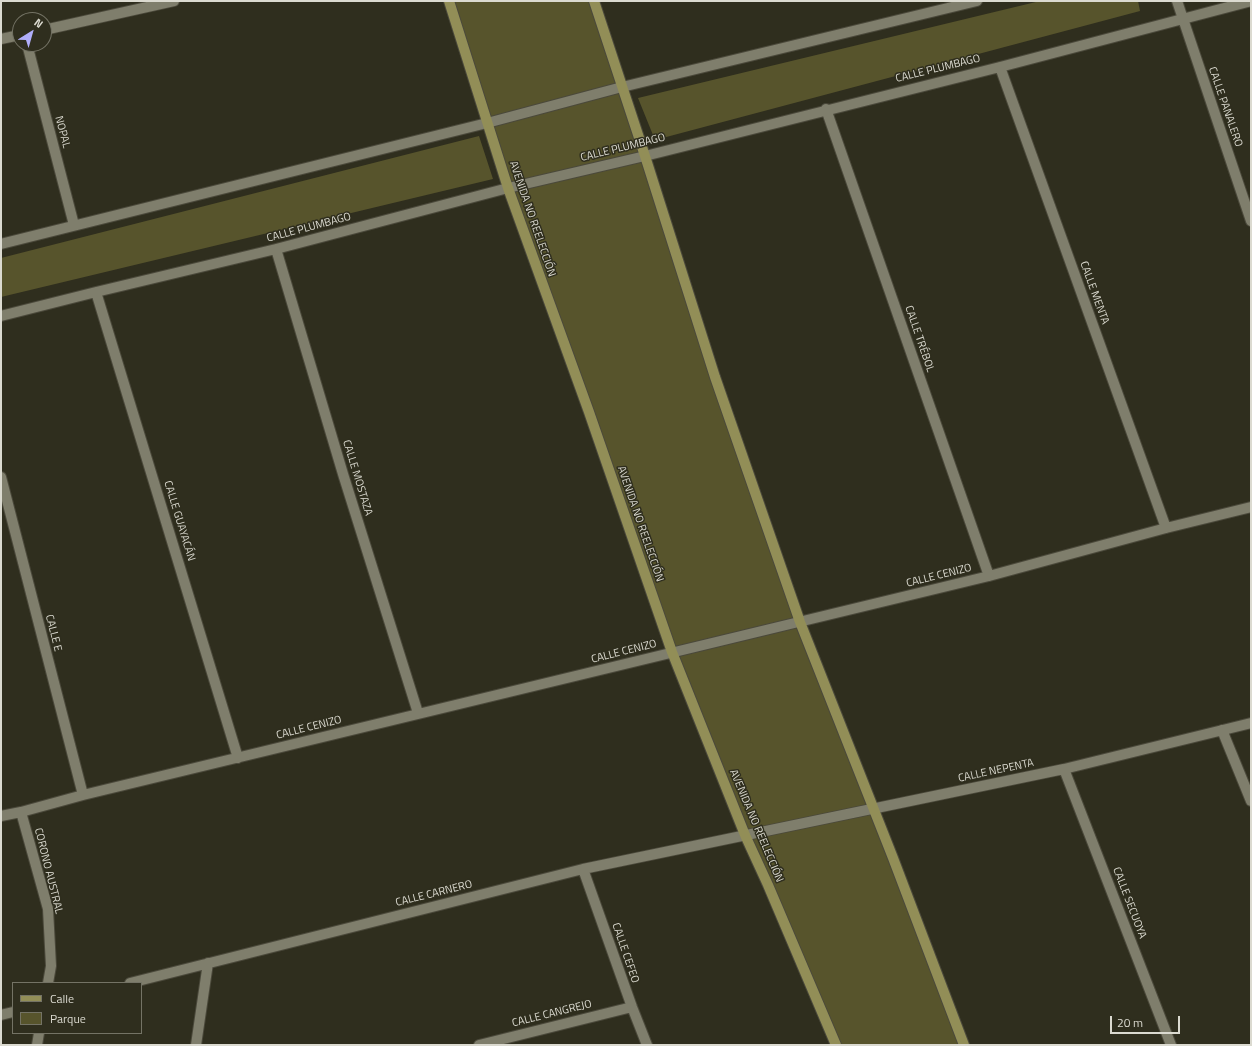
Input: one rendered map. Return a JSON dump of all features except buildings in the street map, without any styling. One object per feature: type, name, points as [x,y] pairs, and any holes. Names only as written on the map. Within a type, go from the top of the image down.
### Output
[{"type":"main road","name":"AVENIDA NO REELECCIÓN","points":[[448,1],[508,188],[589,412],[672,652],[745,835],[768,885],[836,1045]]},
{"type":"main road","points":[[594,1],[715,377],[800,622],[874,809],[964,1045]]},
{"type":"street","points":[[52,28],[157,3],[174,1]]},
{"type":"street","points":[[1,244],[487,123],[622,87],[977,1]]},
{"type":"street","name":"CALLE PANALERO","points":[[1177,1],[1251,221]]},
{"type":"street","name":"CALLE PLUMBAGO","points":[[1,316],[276,250],[508,188],[645,156],[826,109],[1000,67],[1251,1]]},
{"type":"street","points":[[1,39],[12,37]]},
{"type":"street","name":"NOPAL","points":[[29,52],[74,225]]},
{"type":"street","name":"CALLE MENTA","points":[[1000,67],[1166,528]]},
{"type":"street","name":"CALLE TRÉBOL","points":[[826,109],[989,576]]},
{"type":"street","name":"CALLE MOSTAZA","points":[[276,250],[343,474],[418,713]]},
{"type":"street","name":"CALLE GUAYACÁN","points":[[96,292],[238,758]]},
{"type":"street","name":"CALLE E","points":[[1,477],[83,795]]},
{"type":"street","name":"CALLE CENIZO","points":[[1,816],[418,713],[989,576],[1166,528],[1251,507]]},
{"type":"street","name":"CALLE NEPENTA","points":[[745,835],[1064,769],[1251,724]]},
{"type":"street","points":[[1222,730],[1251,801]]},
{"type":"street","name":"CALLE SECUOYA","points":[[1064,769],[1171,1045]]},
{"type":"street","name":"CORONO AUSTRAL","points":[[21,812],[48,909],[51,966],[48,982]]},
{"type":"street","name":"CALLE CARNERO","points":[[134,982],[583,869],[745,835]]},
{"type":"street","name":"CALLE CEFEO","points":[[583,869],[647,1045]]},
{"type":"street","points":[[196,1045],[208,963]]},
{"type":"street","name":"CALLE CANGREJO","points":[[479,1045],[632,1006]]},
{"type":"street","points":[[1,1015],[12,1012]]},
{"type":"street","points":[[37,1045],[39,1034]]},
{"type":"green space","points":[[449,1],[594,1],[800,622],[966,1045],[833,1045],[672,652]]},
{"type":"green space","points":[[1040,1],[1138,1],[1140,11],[655,140],[638,98]]},
{"type":"green space","points":[[479,136],[493,179],[1,297],[1,258]]}]
